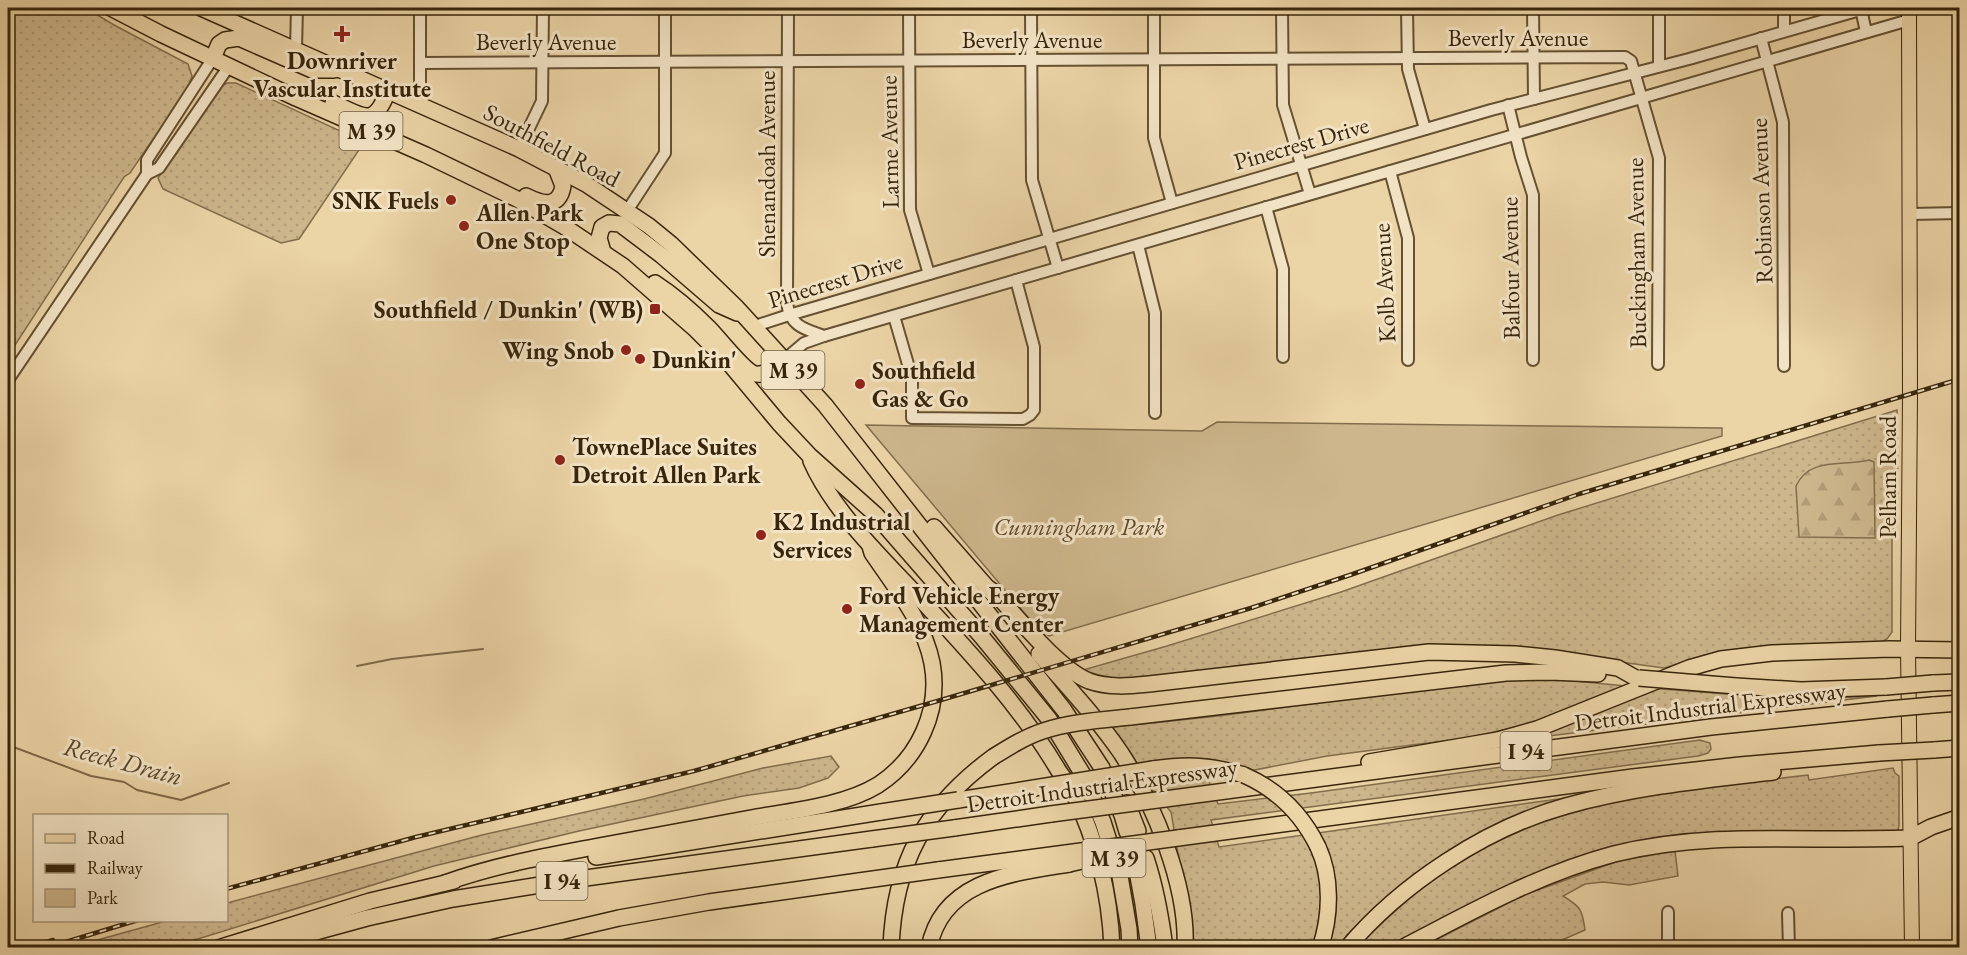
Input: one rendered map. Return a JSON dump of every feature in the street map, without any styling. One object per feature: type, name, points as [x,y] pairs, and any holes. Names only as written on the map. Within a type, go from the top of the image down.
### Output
[{"type":"highway","name":"M 39","points":[[112,8],[213,58],[426,155],[565,226],[636,276],[694,328],[729,363],[809,455],[875,514],[982,637],[1049,719],[1082,773],[1103,822],[1120,876],[1130,948]]},
{"type":"highway","name":"Southfield Road","points":[[201,8],[519,149],[586,184],[671,244],[750,321],[825,405]]},
{"type":"highway","points":[[213,58],[219,44],[225,40],[239,38],[312,70],[339,70]]},
{"type":"highway","points":[[235,68],[273,76],[365,117],[373,116],[378,112],[388,91]]},
{"type":"highway","points":[[426,155],[475,170],[532,199],[545,203],[554,202],[562,193],[562,179],[556,168]]},
{"type":"highway","points":[[603,252],[598,238],[602,227],[609,223],[620,224],[661,255],[719,305],[750,321]]},
{"type":"highway","points":[[636,276],[652,280],[675,295],[748,371],[761,373],[784,360]]},
{"type":"highway","name":"M 39","points":[[825,405],[1064,710],[1102,768],[1121,786],[1136,835]]},
{"type":"highway","points":[[825,405],[839,413],[945,541],[988,588],[1121,753],[1152,811],[1170,859],[1179,889],[1184,918],[1185,948]]},
{"type":"highway","points":[[809,455],[820,482],[870,546],[941,621],[1042,743],[1075,798],[1101,868],[1110,918],[1112,948]]},
{"type":"highway","points":[[445,883],[480,871],[568,852],[833,802],[868,790],[890,777],[903,764],[924,733],[930,717],[933,696],[932,665],[921,630],[872,553],[870,546]]},
{"type":"highway","points":[[988,588],[1057,659],[1089,681],[1111,686],[1149,684],[1429,652],[1515,654],[1555,658],[1618,669],[1636,677]]},
{"type":"highway","points":[[1291,782],[1322,769],[1477,744],[1527,732],[1689,668],[1721,659],[1784,653],[1890,649],[1959,650]]},
{"type":"highway","points":[[891,948],[896,899],[903,870],[913,846],[932,815],[948,795],[975,770],[1017,742],[1042,731],[1078,723],[1506,673],[1571,672],[1801,690],[1959,682]]},
{"type":"highway","name":"Detroit Industrial Expressway","points":[[257,948],[367,918],[453,899],[571,880],[1699,729],[1959,703]]},
{"type":"highway","name":"I 94","points":[[491,948],[619,918],[709,902],[938,870],[1067,858],[1136,835],[1178,838],[1633,777],[1740,765],[1959,748]]},
{"type":"highway","points":[[1351,943],[1382,912],[1429,874],[1490,837],[1564,807],[1650,788],[1819,766],[1872,754]]},
{"type":"highway","points":[[218,948],[359,904],[445,883],[546,864],[1174,766],[1205,765],[1257,781],[1278,794],[1307,826],[1324,859],[1328,910],[1320,948]]},
{"type":"highway","points":[[1061,775],[1081,826],[1099,886],[1104,948]]},
{"type":"highway","points":[[1402,948],[1546,877],[1633,850],[1686,842],[1737,838],[1910,838],[1931,827],[1959,817]]},
{"type":"highway","points":[[929,948],[936,924],[957,897],[995,878],[1067,858]]},
{"type":"highway","name":"M 39","points":[[1149,948],[1140,859],[1153,880],[1161,915],[1164,948]]},
{"type":"main road","name":"Pelham Road","points":[[1909,14],[1908,650],[1912,948]]},
{"type":"street","points":[[296,49],[297,8]]},
{"type":"street","points":[[415,102],[420,86],[420,8]]},
{"type":"street","points":[[519,149],[542,101],[543,8]]},
{"type":"street","points":[[627,211],[665,153],[665,8]]},
{"type":"street","name":"Shenandoah Avenue","points":[[788,8],[786,293],[789,315]]},
{"type":"street","name":"Larme Avenue","points":[[909,8],[910,210],[929,274]]},
{"type":"street","points":[[1031,8],[1032,180],[1058,268]]},
{"type":"street","points":[[1154,8],[1154,138],[1172,203]]},
{"type":"street","points":[[1282,8],[1283,105],[1310,194]]},
{"type":"street","points":[[1407,8],[1408,69],[1425,129]]},
{"type":"street","points":[[1533,8],[1534,99]]},
{"type":"street","points":[[1659,8],[1659,66]]},
{"type":"street","points":[[1784,8],[1784,31]]},
{"type":"street","name":"Pinecrest Drive","points":[[750,321],[789,315],[1508,105],[1635,73],[1864,8],[1866,32]]},
{"type":"street","name":"Pinecrest Drive","points":[[784,360],[804,343],[824,336],[1866,32],[1909,14]]},
{"type":"street","name":"Robinson Avenue","points":[[1761,38],[1783,122],[1785,366]]},
{"type":"street","name":"Beverly Avenue","points":[[420,63],[1625,57],[1631,62],[1635,73]]},
{"type":"street","points":[[147,174],[147,160],[213,58]]},
{"type":"street","points":[[8,380],[147,174],[159,168],[235,68]]},
{"type":"street","name":"Buckingham Avenue","points":[[1635,73],[1659,158],[1658,364]]},
{"type":"street","name":"Balfour Avenue","points":[[1508,105],[1533,195],[1533,360]]},
{"type":"street","name":"Kolb Avenue","points":[[1390,171],[1408,238],[1408,360]]},
{"type":"street","points":[[1266,207],[1283,269],[1283,357]]},
{"type":"street","points":[[1910,214],[1959,213]]},
{"type":"street","points":[[1138,245],[1155,313],[1155,413]]},
{"type":"street","points":[[894,316],[912,378],[912,418],[1028,418],[1034,410],[1034,347],[1016,280]]},
{"type":"street","points":[[789,315],[802,328],[824,336]]},
{"type":"street","points":[[1668,912],[1668,948]]},
{"type":"street","points":[[1788,913],[1789,948]]},
{"type":"green space","points":[[8,8],[86,8],[188,64],[192,76],[188,88],[130,173],[124,177],[8,356]]},
{"type":"green space","points":[[227,83],[236,83],[362,141],[363,144],[299,239],[281,243],[163,189],[158,178],[221,87]]},
{"type":"green space","points":[[1897,410],[1898,505],[1892,541],[1892,632],[1887,639],[1879,643],[1757,647],[1696,658],[1664,668],[1598,659],[1401,648],[1126,680],[1083,670],[1341,592],[1558,515]]},
{"type":"green space","name":"Cunningham Park","points":[[1217,422],[1722,428],[1722,436],[1049,636],[1036,627],[866,425],[1202,431]]},
{"type":"green space","points":[[1869,460],[1874,462],[1875,538],[1799,537],[1796,486],[1802,477],[1818,466]]},
{"type":"green space","points":[[1543,678],[1626,686],[1526,725],[1466,738],[1327,756],[1208,779],[1218,804],[1700,740],[1710,743],[1711,749],[1708,753],[1698,756],[1211,820],[1219,847],[1565,798],[1565,801],[1413,877],[1378,905],[1346,936],[1359,945],[1431,881],[1484,848],[1527,828],[1572,813],[1618,802],[1712,786],[1808,775],[1809,780],[1893,768],[1899,776],[1897,833],[1750,833],[1557,865],[1389,947],[1190,947],[1171,812],[1147,783],[1111,727],[1234,714],[1427,688]]},
{"type":"green space","points":[[1648,688],[1792,699],[1877,696],[1532,738]]},
{"type":"green space","points":[[831,756],[839,767],[828,778],[799,788],[743,796],[579,831],[434,866],[172,947],[72,947],[162,922],[228,922],[228,903],[482,835],[644,799],[763,768]]},
{"type":"green space","points":[[1675,851],[1678,876],[1629,885],[1603,882],[1585,884],[1563,896],[1580,909],[1585,930],[1546,947],[1420,948],[1524,895],[1618,861]]},
{"type":"waterway","name":"Reeck Drain","points":[[357,666],[392,659],[483,649]]},
{"type":"waterway","name":"Reeck Drain","points":[[8,745],[91,776],[124,782],[137,790],[181,800],[229,783]]},
{"type":"railway","points":[[228,888],[416,837],[694,771],[941,700],[1251,608],[1579,494],[1960,379]]},
{"type":"railway","points":[[46,948],[131,922]]},
{"type":"railway","points":[[27,948],[53,940]]},
{"type":"place","name":"Downriver Vascular Institute","points":[[342,34]]},
{"type":"place","name":"SNK Fuels","points":[[451,200]]},
{"type":"place","name":"Allen Park One Stop","points":[[464,226]]},
{"type":"place","name":"Southfield / Dunkin' (WB)","points":[[655,309]]},
{"type":"place","name":"Wing Snob","points":[[626,350]]},
{"type":"place","name":"Dunkin'","points":[[640,359]]},
{"type":"place","name":"Southfield Gas & Go","points":[[860,384]]},
{"type":"place","name":"TownePlace Suites Detroit Allen Park","points":[[560,460]]},
{"type":"place","name":"K2 Industrial Services","points":[[761,535]]},
{"type":"place","name":"Ford Vehicle Energy Management Center","points":[[847,609]]}]
